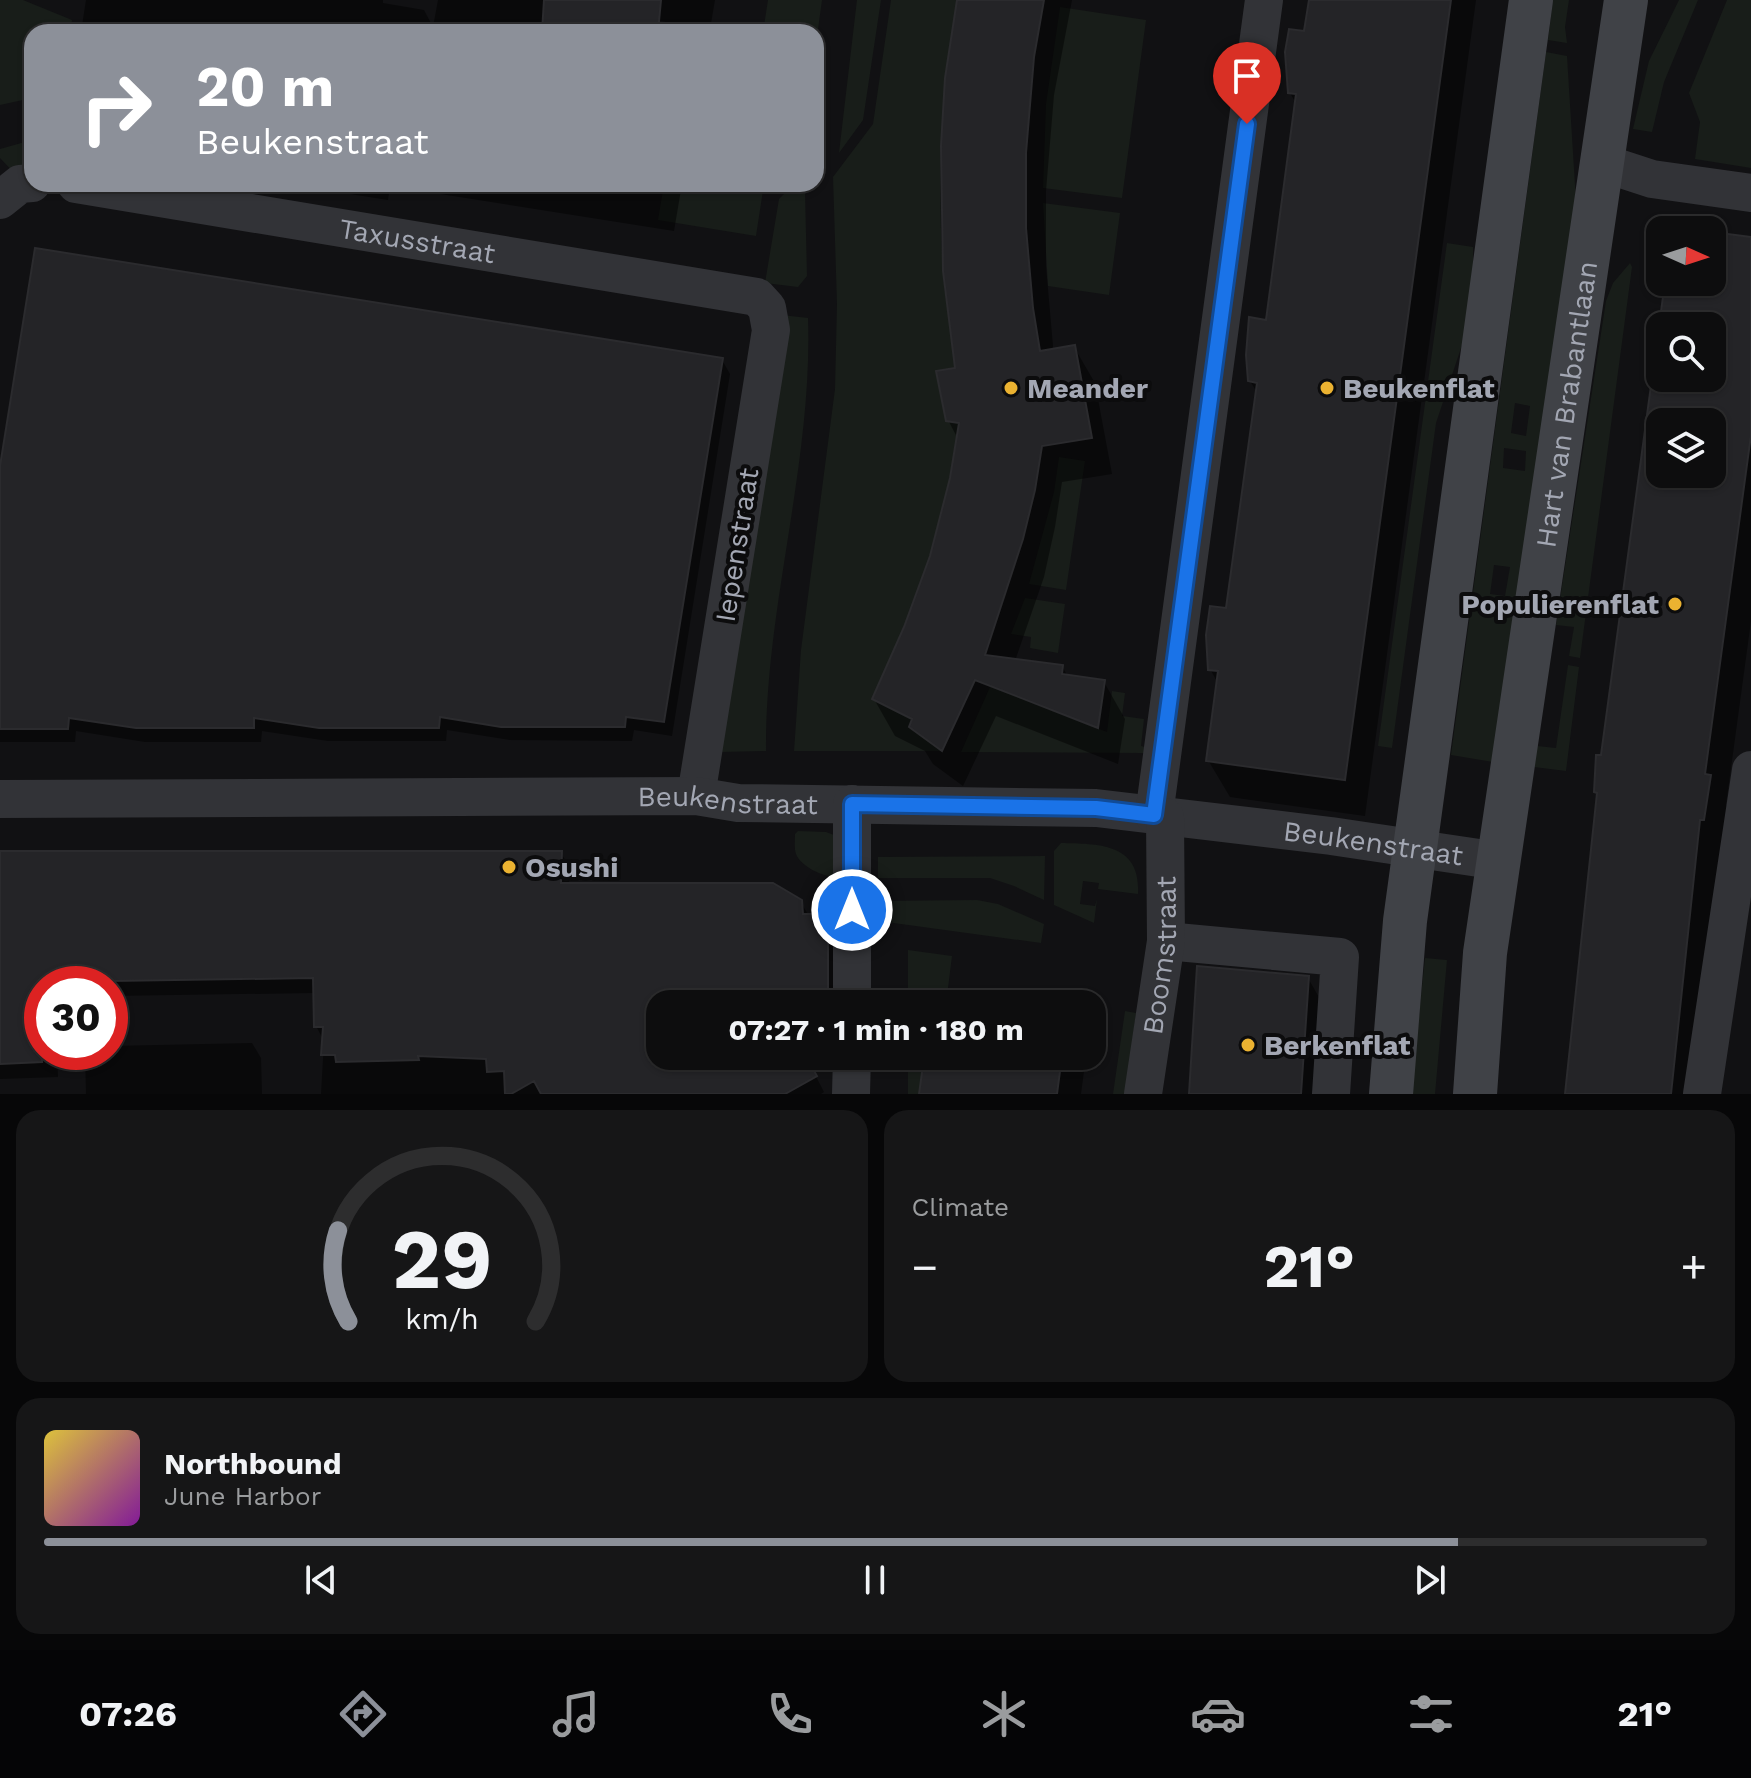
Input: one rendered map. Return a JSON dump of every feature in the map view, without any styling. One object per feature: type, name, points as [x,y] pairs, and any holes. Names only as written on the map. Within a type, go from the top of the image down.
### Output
[{"type":"street","name":"Boomstraat","points":[[1143,1094],[1166,941],[1160,816],[1264,0]]},
{"type":"street","points":[[1391,1094],[1405,921],[1531,0]]},
{"type":"street","name":"Hart van Brabantlaan","points":[[1475,1094],[1485,953],[1626,0]]},
{"type":"street","points":[[1603,163],[1652,179],[1751,193]]},
{"type":"street","points":[[0,200],[24,184]]},
{"type":"street","name":"Taxusstraat","points":[[124,192],[757,297]]},
{"type":"street","name":"Iepenstraat","points":[[696,796],[771,330],[767,308],[757,297]]},
{"type":"street","points":[[1702,1094],[1751,770]]},
{"type":"street","name":"Beukenstraat","points":[[0,799],[696,796],[738,803],[1096,808],[1499,861]]},
{"type":"street","points":[[852,804],[852,990]]},
{"type":"street","points":[[1166,941],[1340,957],[1331,1094]]},
{"type":"street","points":[[851,1094],[852,1070]]},
{"type":"shaded area","points":[[0,0],[23,0],[72,20],[71,24],[24,24],[24,100],[0,105]]},
{"type":"shaded area","points":[[768,0],[822,0],[819,24],[764,24]]},
{"type":"shaded area","points":[[857,0],[881,0],[863,120],[839,153]]},
{"type":"shaded area","points":[[891,0],[957,0],[944,101],[941,203],[943,272],[959,404],[957,441],[942,517],[917,593],[872,699],[913,720],[910,727],[942,751],[794,751],[801,650],[835,389],[837,304],[833,177],[873,124]]},
{"type":"shaded area","points":[[1553,0],[1569,0],[1565,27],[1567,43],[1548,40]]},
{"type":"shaded area","points":[[1679,0],[1698,0],[1664,82],[1652,132],[1633,129],[1649,61]]},
{"type":"shaded area","points":[[1727,0],[1751,0],[1751,168],[1695,159],[1700,122],[1689,93]]},
{"type":"shaded area","points":[[1060,7],[1146,20],[1122,198],[1043,188],[1046,104]]},
{"type":"shaded area","points":[[1546,52],[1567,56],[1576,201],[1493,762],[1451,755]],"holes":[[[1515,403],[1530,406],[1526,436],[1511,433]],[[1504,448],[1526,451],[1525,471],[1503,468]],[[1494,565],[1510,567],[1505,596],[1490,594]]]},
{"type":"shaded area","points":[[24,142],[24,174],[17,176],[0,158],[0,149]]},
{"type":"shaded area","points":[[663,192],[763,192],[756,236],[658,220]]},
{"type":"shaded area","points":[[786,192],[805,192],[807,276],[798,287],[765,283],[779,199]]},
{"type":"shaded area","points":[[1043,203],[1120,213],[1109,295],[1048,286]]},
{"type":"shaded area","points":[[1447,243],[1473,247],[1473,287],[1468,327],[1436,423],[1392,748],[1378,746]]},
{"type":"shaded area","points":[[1630,263],[1632,267],[1580,658],[1569,656],[1574,627],[1556,625],[1606,301],[1613,283]]},
{"type":"shaded area","points":[[782,315],[808,318],[808,372],[797,480],[773,643],[766,751],[720,752]]},
{"type":"shaded area","points":[[1059,457],[1085,461],[1066,590],[1029,584],[1054,492]]},
{"type":"shaded area","points":[[1025,598],[1065,604],[1058,653],[1030,648],[1031,637],[1011,634]]},
{"type":"shaded area","points":[[1003,658],[1022,699],[1107,732],[1112,691],[1125,693],[1122,716],[1144,719],[1141,746],[1145,747],[1144,753],[961,752]]},
{"type":"shaded area","points":[[1568,665],[1579,667],[1566,771],[1534,767],[1537,746],[1556,748]]},
{"type":"shaded area","points":[[798,831],[834,835],[836,877],[813,870],[799,859],[795,847]]},
{"type":"shaded area","points":[[1061,843],[1103,846],[1125,856],[1133,865],[1138,894],[1098,889],[1099,883],[1083,881],[1080,904],[1095,906],[1097,899],[1094,923],[1054,905],[1054,851]]},
{"type":"shaded area","points":[[1045,856],[1044,900],[990,878],[878,878],[878,857]]},
{"type":"shaded area","points":[[977,900],[998,904],[1044,924],[1041,943],[879,921],[879,901]]},
{"type":"shaded area","points":[[908,950],[952,956],[948,990],[908,990]]},
{"type":"shaded area","points":[[1425,958],[1447,960],[1435,1094],[1411,1094]]},
{"type":"shaded area","points":[[1125,1011],[1136,1013],[1126,1094],[1113,1094]]},
{"type":"shaded area","points":[[908,1070],[924,1070],[921,1094],[908,1094]]},
{"type":"building","points":[[544,0],[661,0],[659,24],[542,24]]},
{"type":"building","name":"Meander","points":[[957,0],[1044,0],[1034,57],[1026,153],[1026,228],[1033,308],[1040,351],[1075,345],[1092,438],[1042,446],[1023,539],[985,655],[1063,665],[1062,674],[1105,680],[1098,728],[975,680],[942,751],[909,727],[912,719],[872,699],[904,627],[930,556],[950,478],[959,423],[946,421],[936,371],[955,368],[943,271],[941,146],[945,78]]},
{"type":"building","name":"Beukenflat","points":[[1309,0],[1451,0],[1345,780],[1206,761],[1218,671],[1208,670],[1206,635],[1210,606],[1226,608],[1257,383],[1248,381],[1246,355],[1249,317],[1266,320],[1296,94],[1288,93],[1285,52],[1289,29],[1304,31]]},
{"type":"building","name":"Populierenflat","points":[[1726,234],[1751,237],[1751,435],[1705,774],[1711,775],[1704,820],[1700,820],[1671,1094],[1565,1094],[1597,793],[1594,792],[1596,755],[1601,755],[1646,422],[1646,488],[1726,488],[1726,408],[1648,408],[1650,392],[1726,392],[1726,312],[1661,312],[1663,296],[1726,296]]},
{"type":"building","points":[[35,248],[723,358],[664,722],[626,717],[625,727],[501,727],[440,717],[439,728],[319,728],[254,718],[254,728],[136,728],[69,718],[68,729],[0,729],[0,466]]},
{"type":"building","points":[[0,851],[562,851],[561,883],[773,883],[802,900],[803,914],[828,914],[828,990],[646,990],[646,1070],[814,1070],[817,1076],[785,1094],[541,1094],[534,1081],[511,1094],[505,1094],[504,1071],[487,1072],[486,1059],[418,1056],[419,1060],[336,1062],[335,1055],[321,1055],[323,1027],[314,1027],[313,978],[128,981],[128,966],[24,966],[24,1063],[0,1064]]},
{"type":"building","name":"Berkenflat","points":[[1197,966],[1309,976],[1301,1094],[1189,1094]]},
{"type":"building","points":[[922,1070],[1060,1070],[1057,1094],[919,1094]]},
{"type":"place","name":"Meander","points":[[1011,388]]},
{"type":"place","name":"Beukenflat","points":[[1327,388]]},
{"type":"place","name":"Populierenflat","points":[[1675,604]]},
{"type":"place","name":"Osushi","points":[[509,867]]},
{"type":"place","name":"Berkenflat","points":[[1248,1045]]},
{"type":"route","points":[[852,910],[852,804],[1096,808],[1154,815],[1247,124]]}]
